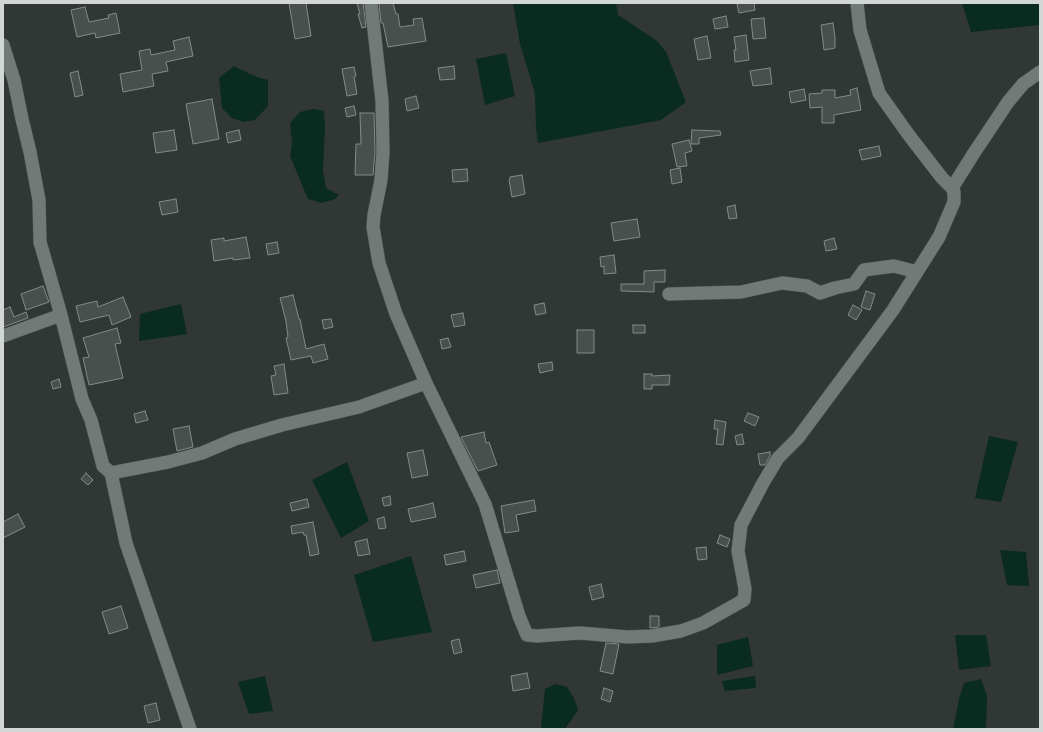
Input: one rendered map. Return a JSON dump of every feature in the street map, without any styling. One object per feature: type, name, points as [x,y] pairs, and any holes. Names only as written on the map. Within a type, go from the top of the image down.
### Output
[{"type":"street","points":[[371,3],[382,101],[383,152],[381,180],[374,215],[374,240],[379,263],[396,314],[426,383],[485,504],[519,616],[527,635],[537,636],[579,633],[628,637],[652,636],[681,631],[703,623],[744,600],[745,589],[738,551],[741,525],[763,483],[778,458],[798,438],[893,310],[939,237],[954,202],[954,192],[952,188],[942,178],[908,134],[879,93],[860,30],[857,3]]},
{"type":"street","points":[[3,45],[14,80],[33,166],[39,200],[40,242],[61,315],[82,399],[91,420],[103,466],[111,473],[126,543],[190,729]]},
{"type":"street","points":[[952,188],[1008,102],[1023,84],[1040,72]]},
{"type":"street","points":[[669,294],[741,292],[782,283],[807,286],[820,293],[854,284],[864,270],[894,266],[917,272]]},
{"type":"street","points":[[3,336],[61,315]]},
{"type":"street","points":[[111,473],[168,462],[202,453],[234,439],[282,425],[359,407],[426,383]]},
{"type":"shaded area","points":[[513,3],[616,3],[618,15],[657,41],[666,52],[686,102],[661,120],[538,143],[535,93],[520,44]]},
{"type":"shaded area","points":[[962,3],[1040,3],[1040,25],[971,32]]},
{"type":"shaded area","points":[[506,53],[515,96],[485,105],[476,59]]},
{"type":"shaded area","points":[[234,66],[254,76],[268,80],[268,106],[255,120],[244,122],[232,118],[222,108],[219,78]]},
{"type":"shaded area","points":[[314,109],[324,111],[325,128],[323,171],[326,188],[339,195],[335,199],[322,203],[308,199],[290,156],[292,143],[290,123],[300,112]]},
{"type":"shaded area","points":[[181,304],[187,334],[139,341],[140,314]]},
{"type":"shaded area","points":[[989,436],[1018,442],[1001,502],[975,498]]},
{"type":"shaded area","points":[[347,462],[369,521],[341,538],[312,480]]},
{"type":"shaded area","points":[[1000,550],[1026,552],[1029,586],[1007,585]]},
{"type":"shaded area","points":[[411,556],[432,632],[373,642],[354,575]]},
{"type":"shaded area","points":[[955,635],[986,635],[991,666],[959,670]]},
{"type":"shaded area","points":[[748,637],[753,666],[717,675],[717,645]]},
{"type":"shaded area","points":[[265,676],[273,711],[249,714],[238,682]]},
{"type":"shaded area","points":[[755,676],[756,688],[725,691],[722,681]]},
{"type":"shaded area","points":[[981,679],[987,696],[986,729],[953,729],[964,683]]},
{"type":"shaded area","points":[[555,684],[567,687],[574,698],[578,710],[565,729],[541,729],[545,689]]},
{"type":"building","points":[[289,3],[306,3],[311,36],[295,39]]},
{"type":"building","points":[[357,3],[363,3],[366,27],[362,28]]},
{"type":"building","points":[[379,3],[393,3],[396,14],[398,14],[400,27],[414,25],[413,19],[422,18],[426,41],[388,47],[383,23],[381,23]]},
{"type":"building","points":[[754,3],[755,10],[739,13],[737,4]]},
{"type":"building","points":[[85,7],[89,22],[109,18],[108,15],[116,13],[120,33],[96,38],[95,33],[77,37],[71,10]]},
{"type":"building","points":[[726,16],[728,27],[715,29],[713,19]]},
{"type":"building","points":[[764,18],[766,38],[753,39],[751,19]]},
{"type":"building","points":[[833,23],[835,48],[824,50],[821,25]]},
{"type":"building","points":[[746,35],[749,60],[735,62],[734,50],[736,50],[734,37]]},
{"type":"building","points":[[707,36],[711,58],[698,60],[694,39]]},
{"type":"building","points":[[189,37],[193,56],[166,62],[168,71],[152,74],[154,86],[123,92],[120,74],[142,70],[139,51],[150,49],[151,55],[175,50],[173,41]]},
{"type":"building","points":[[454,66],[455,79],[440,80],[438,68]]},
{"type":"building","points":[[354,67],[357,94],[347,96],[342,69]]},
{"type":"building","points":[[770,68],[772,84],[753,86],[750,71]]},
{"type":"building","points":[[78,71],[83,95],[75,97],[70,73]]},
{"type":"building","points":[[857,88],[861,110],[834,115],[834,123],[822,123],[822,107],[810,108],[809,94],[822,93],[822,90],[835,90],[835,98],[851,95],[850,90]]},
{"type":"building","points":[[804,89],[806,100],[791,103],[789,92]]},
{"type":"building","points":[[416,96],[419,108],[407,111],[405,99]]},
{"type":"building","points":[[212,99],[219,139],[193,144],[186,104]]},
{"type":"building","points":[[354,106],[356,115],[347,117],[345,108]]},
{"type":"building","points":[[360,113],[374,113],[375,152],[373,175],[355,175],[356,144],[361,144]]},
{"type":"building","points":[[174,130],[177,150],[156,153],[153,133]]},
{"type":"building","points":[[239,130],[241,140],[228,143],[226,133]]},
{"type":"building","points":[[692,130],[720,131],[721,135],[699,138],[699,144],[691,144]]},
{"type":"building","points":[[689,140],[692,151],[685,153],[687,166],[677,167],[672,144]]},
{"type":"building","points":[[879,146],[881,156],[862,160],[859,150]]},
{"type":"building","points":[[680,168],[682,182],[672,184],[670,170]]},
{"type":"building","points":[[467,169],[468,181],[453,182],[452,170]]},
{"type":"building","points":[[522,175],[525,194],[512,197],[509,180],[510,177]]},
{"type":"building","points":[[176,199],[178,212],[162,215],[159,202]]},
{"type":"building","points":[[735,205],[737,218],[729,219],[727,207]]},
{"type":"building","points":[[637,219],[640,237],[614,241],[611,223]]},
{"type":"building","points":[[246,237],[250,258],[233,260],[233,258],[214,261],[211,240],[224,238],[224,241]]},
{"type":"building","points":[[834,238],[837,249],[826,251],[824,241]]},
{"type":"building","points":[[277,242],[279,253],[268,255],[266,244]]},
{"type":"building","points":[[614,255],[616,273],[604,274],[604,266],[601,267],[600,257]]},
{"type":"building","points":[[665,270],[665,282],[654,282],[654,292],[621,291],[621,284],[644,284],[644,271]]},
{"type":"building","points":[[43,286],[49,302],[26,310],[21,294]]},
{"type":"building","points":[[866,291],[875,294],[870,310],[861,307]]},
{"type":"building","points":[[293,295],[306,349],[324,344],[328,359],[313,363],[311,356],[291,360],[286,338],[288,337],[286,321],[280,298]]},
{"type":"building","points":[[123,297],[131,317],[112,325],[109,315],[80,322],[76,306],[97,301],[98,307]]},
{"type":"building","points":[[544,303],[546,313],[536,315],[534,305]]},
{"type":"building","points":[[853,305],[862,310],[856,320],[848,315]]},
{"type":"building","points":[[10,307],[14,317],[26,312],[28,318],[3,327],[3,310]]},
{"type":"building","points":[[463,313],[465,325],[454,327],[451,315]]},
{"type":"building","points":[[331,319],[333,327],[324,329],[322,320]]},
{"type":"building","points":[[633,325],[645,325],[645,333],[633,333]]},
{"type":"building","points":[[117,328],[121,343],[115,344],[123,378],[89,385],[83,358],[89,357],[83,338]]},
{"type":"building","points":[[577,330],[594,330],[594,353],[577,353]]},
{"type":"building","points":[[448,338],[451,347],[442,349],[440,340]]},
{"type":"building","points":[[552,362],[553,370],[540,373],[538,364]]},
{"type":"building","points":[[284,364],[288,393],[274,395],[271,376],[276,375],[274,366]]},
{"type":"building","points":[[644,374],[652,374],[652,376],[670,375],[669,385],[652,385],[652,389],[644,389]]},
{"type":"building","points":[[59,379],[61,387],[53,389],[51,382]]},
{"type":"building","points":[[145,411],[148,420],[136,423],[134,414]]},
{"type":"building","points":[[748,413],[759,417],[755,426],[744,421]]},
{"type":"building","points":[[715,420],[726,422],[723,445],[716,444],[718,429],[714,429]]},
{"type":"building","points":[[189,426],[193,447],[177,451],[173,429]]},
{"type":"building","points":[[484,432],[486,443],[489,442],[497,465],[478,471],[461,437]]},
{"type":"building","points":[[742,434],[744,444],[737,445],[735,436]]},
{"type":"building","points":[[423,450],[428,475],[412,478],[407,453]]},
{"type":"building","points":[[770,452],[770,456],[765,465],[760,465],[758,454]]},
{"type":"building","points":[[86,473],[93,480],[88,485],[81,479]]},
{"type":"building","points":[[390,496],[391,505],[384,506],[382,498]]},
{"type":"building","points":[[307,499],[309,507],[292,511],[290,503]]},
{"type":"building","points":[[534,500],[536,511],[516,515],[519,531],[505,533],[501,506]]},
{"type":"building","points":[[433,503],[436,517],[411,522],[408,509]]},
{"type":"building","points":[[18,514],[25,527],[3,538],[3,522]]},
{"type":"building","points":[[384,517],[386,528],[379,529],[377,519]]},
{"type":"building","points":[[313,522],[319,554],[310,556],[306,535],[304,535],[303,532],[292,534],[291,526]]},
{"type":"building","points":[[720,535],[730,539],[727,547],[717,543]]},
{"type":"building","points":[[367,539],[370,554],[358,556],[355,542]]},
{"type":"building","points":[[706,547],[707,559],[698,560],[696,548]]},
{"type":"building","points":[[464,551],[466,561],[446,565],[444,555]]},
{"type":"building","points":[[497,570],[500,583],[476,588],[473,575]]},
{"type":"building","points":[[601,584],[604,597],[592,600],[589,587]]},
{"type":"building","points":[[121,606],[128,628],[109,634],[102,612]]},
{"type":"building","points":[[650,616],[659,616],[659,627],[650,628]]},
{"type":"building","points":[[459,639],[462,652],[454,654],[451,641]]},
{"type":"building","points":[[606,643],[619,644],[613,674],[600,671]]},
{"type":"building","points":[[527,673],[530,688],[513,691],[511,676]]},
{"type":"building","points":[[604,688],[613,691],[610,702],[601,699]]},
{"type":"building","points":[[156,703],[160,720],[148,723],[144,706]]}]
